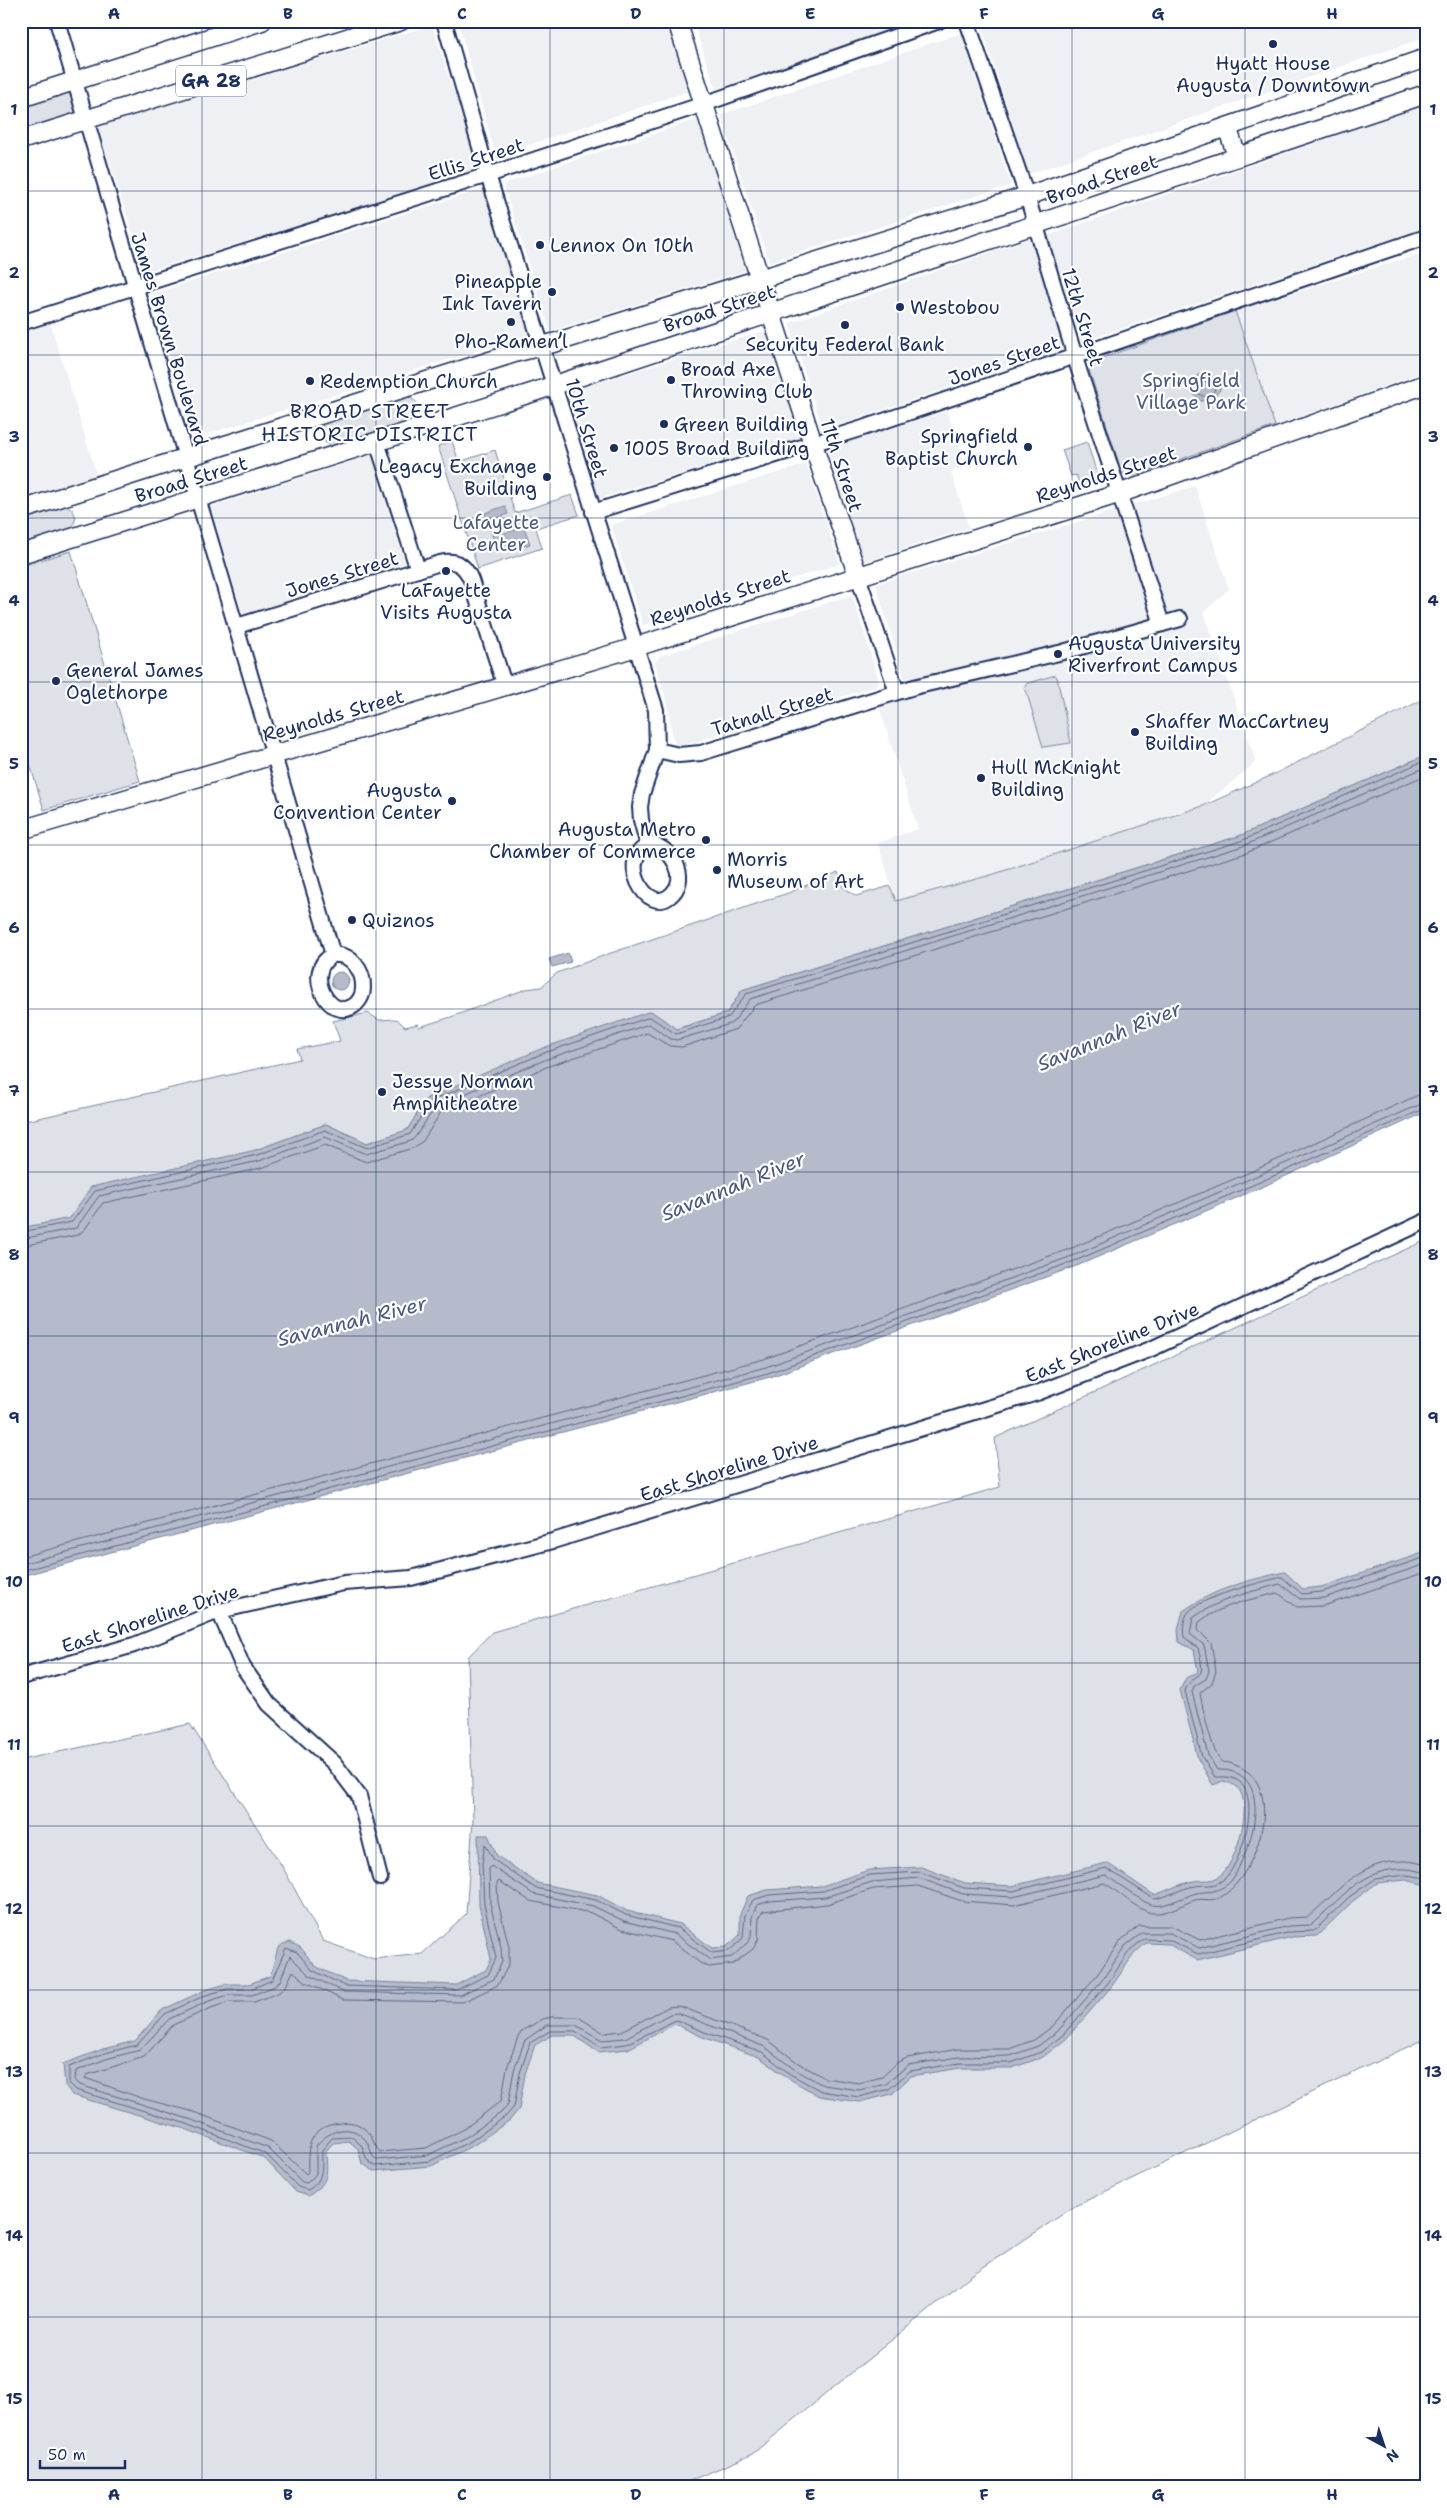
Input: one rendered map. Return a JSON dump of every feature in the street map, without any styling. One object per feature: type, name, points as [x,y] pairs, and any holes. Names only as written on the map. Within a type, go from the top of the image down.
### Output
[{"type":"main road","name":"GA 28","points":[[21,98],[262,21]]},
{"type":"main road","name":"GA 28","points":[[21,140],[400,21]]},
{"type":"main road","name":"11th Street","points":[[677,21],[813,444],[858,576]]},
{"type":"main road","name":"Broad Street","points":[[21,510],[1026,196],[1426,58]]},
{"type":"main road","name":"Broad Street","points":[[21,554],[554,385],[1426,94]]},
{"type":"main road","points":[[1227,128],[1237,156]]},
{"type":"main road","name":"Reynolds Street","points":[[21,830],[505,687],[1121,493],[1426,384]]},
{"type":"street","name":"James Brown Boulevard","points":[[57,21],[134,287],[187,458],[333,955]]},
{"type":"street","name":"10th Street","points":[[444,21],[488,175],[656,710],[657,750],[641,799],[641,820],[648,846]]},
{"type":"street","name":"Ellis Street","points":[[21,323],[488,175],[704,104],[939,21]]},
{"type":"street","name":"12th Street","points":[[967,21],[1026,196],[1075,356],[1162,624]]},
{"type":"street","name":"Jones Street","points":[[593,512],[813,444],[1426,237]]},
{"type":"street","points":[[377,442],[418,570]]},
{"type":"street","name":"Jones Street","points":[[237,626],[448,561],[459,563],[464,567],[471,580],[505,687]]},
{"type":"street","name":"11th Street","points":[[858,576],[897,692]]},
{"type":"street","name":"Tatnall Street","points":[[657,750],[679,755],[701,753],[897,692],[1063,652],[1180,619]]},
{"type":"street","name":"East Shoreline Drive","points":[[21,1677],[134,1645],[219,1611],[344,1583],[411,1578],[553,1542],[1037,1393],[1151,1349],[1426,1221]]},
{"type":"street","points":[[219,1611],[243,1667],[269,1704],[334,1764],[359,1796],[380,1878]]},
{"type":"shaded area","points":[[458,21],[666,21],[689,91],[496,156]]},
{"type":"shaded area","points":[[693,21],[917,21],[716,89]]},
{"type":"shaded area","points":[[1426,21],[1426,37],[1029,174],[980,22]]},
{"type":"shaded area","points":[[432,25],[479,170],[145,272],[98,126]]},
{"type":"shaded area","points":[[961,33],[1011,185],[769,262],[721,115]]},
{"type":"shaded area","points":[[1426,105],[1426,227],[1081,342],[1047,236]]},
{"type":"shaded area","points":[[699,119],[745,271],[550,331],[503,184]]},
{"type":"shaded area","points":[[483,189],[528,335],[194,438],[152,294]]},
{"type":"shaded area","points":[[1029,239],[1066,348],[823,430],[789,323]]},
{"type":"shaded area","points":[[1426,252],[1426,371],[1275,426],[1235,311]]},
{"type":"shaded area","points":[[50,322],[97,476],[21,498],[21,331]]},
{"type":"shaded area","points":[[771,329],[802,437],[597,499],[565,393]]},
{"type":"shaded area","points":[[947,411],[965,467],[951,472],[969,528],[863,562],[827,449]]},
{"type":"shaded area","points":[[371,455],[405,563],[243,615],[211,507]]},
{"type":"shaded area","points":[[806,464],[840,564],[643,625],[611,525]]},
{"type":"shaded area","name":"Augusta University Riverfront Campus","points":[[1195,486],[1229,589],[1204,612],[1256,762],[1203,806],[991,875],[896,901],[878,843],[918,829],[879,706],[910,696],[876,584]]},
{"type":"shaded area","points":[[852,595],[879,681],[876,686],[682,746],[676,745],[673,739],[667,702],[655,663],[660,656]]},
{"type":"green space","points":[[73,82],[85,120],[21,140],[21,98]]},
{"type":"green space","name":"Springfield Village Park","points":[[1235,311],[1275,426],[1130,477],[1122,473],[1089,370],[1094,361]]},
{"type":"green space","points":[[403,396],[412,399],[418,404],[419,412],[415,421],[335,448],[323,441],[321,428],[326,421]]},
{"type":"green space","name":"Lafayette Center","points":[[452,441],[459,462],[495,450],[515,513],[572,495],[579,515],[536,528],[542,548],[478,569],[438,446]]},
{"type":"green space","points":[[1087,442],[1099,480],[1080,486],[1076,475],[1071,476],[1062,450]]},
{"type":"green space","points":[[64,505],[72,509],[76,517],[72,530],[21,547],[21,517]]},
{"type":"green space","points":[[71,551],[140,781],[44,810],[21,735],[21,566]]},
{"type":"green space","points":[[1055,675],[1071,743],[1043,747],[1025,687],[1026,684]]},
{"type":"green space","points":[[1426,698],[1426,755],[1239,836],[742,990],[727,1013],[676,1029],[651,1012],[427,1098],[407,1130],[367,1143],[326,1124],[256,1150],[90,1229],[21,1246],[21,1122],[300,1059],[297,1049],[340,1041],[333,1021],[368,1013],[379,1020],[397,1019],[405,1027],[418,1024],[419,1027],[526,989],[541,987],[557,973],[788,893],[838,872],[843,887],[856,896],[890,886],[896,901],[991,875],[1203,806],[1272,775]]},
{"type":"green space","points":[[1426,1240],[1426,2038],[1075,2206],[970,2276],[751,2455],[675,2487],[21,2487],[21,1760],[190,1724],[282,1866],[323,1941],[374,1959],[422,1954],[466,1914],[473,1820],[468,1657],[492,1632],[1000,1487],[995,1438]]},
{"type":"water","points":[[1200,373],[1209,378],[1215,376],[1220,385],[1220,390],[1211,400],[1201,401],[1191,392],[1191,382]]},
{"type":"water","points":[[505,506],[508,514],[497,518],[502,534],[524,527],[530,544],[517,548],[515,541],[486,551],[484,545],[494,541],[485,513]]},
{"type":"water","name":"Savannah River","points":[[1426,755],[1426,1112],[1262,1187],[1079,1265],[770,1377],[21,1576],[21,1228],[70,1218],[91,1187],[256,1150],[326,1124],[367,1143],[407,1130],[427,1098],[543,1048],[651,1011],[677,1029],[727,1013],[742,990],[1239,836]]},
{"type":"water","points":[[568,953],[571,962],[552,967],[549,959]]},
{"type":"water","points":[[336,972],[344,972],[349,977],[347,988],[336,990],[331,985],[331,977]]},
{"type":"water","points":[[1426,1552],[1426,1882],[1422,1884],[1406,1880],[1377,1883],[1353,1901],[1317,1936],[1292,1937],[1197,1960],[1168,1944],[1146,1943],[1134,1954],[1112,1986],[1066,2039],[1043,2057],[1012,2068],[960,2068],[911,2076],[892,2094],[859,2102],[819,2096],[788,2078],[759,2057],[705,2038],[675,2024],[628,2049],[598,2052],[573,2035],[552,2035],[535,2045],[525,2074],[519,2109],[510,2120],[474,2145],[431,2166],[373,2171],[362,2163],[358,2149],[349,2141],[333,2143],[326,2151],[327,2172],[324,2182],[308,2196],[296,2192],[264,2158],[185,2129],[72,2095],[65,2085],[63,2064],[103,2049],[135,2041],[162,2010],[205,1990],[226,1984],[249,1984],[270,1976],[278,1948],[290,1942],[301,1948],[315,1966],[346,1981],[456,1985],[486,1970],[491,1959],[479,1905],[478,1835],[488,1835],[497,1856],[537,1883],[597,1895],[627,1911],[680,1924],[712,1948],[726,1947],[740,1935],[740,1914],[748,1896],[767,1890],[822,1886],[869,1870],[921,1867],[965,1883],[1012,1886],[1107,1863],[1154,1895],[1189,1882],[1216,1878],[1228,1866],[1238,1844],[1242,1831],[1244,1806],[1242,1795],[1237,1787],[1223,1781],[1213,1785],[1198,1759],[1180,1690],[1186,1678],[1198,1672],[1194,1650],[1179,1642],[1178,1629],[1183,1611],[1219,1591],[1271,1575],[1285,1572],[1303,1589],[1321,1587]]},
{"type":"place","name":"Hyatt House Augusta / Downtown","points":[[1273,44]]},
{"type":"place","name":"Lennox On 10th","points":[[540,245]]},
{"type":"place","name":"Pineapple Ink Tavern","points":[[552,292]]},
{"type":"place","name":"Westobou","points":[[900,307]]},
{"type":"place","name":"Pho-Ramen’l","points":[[511,322]]},
{"type":"place","name":"Security Federal Bank","points":[[845,325]]},
{"type":"place","name":"Broad Axe Throwing Club","points":[[671,380]]},
{"type":"place","name":"Redemption Church","points":[[310,381]]},
{"type":"place","name":"Green Building","points":[[664,424]]},
{"type":"place","name":"Springfield Baptist Church","points":[[1028,447]]},
{"type":"place","name":"1005 Broad Building","points":[[614,448]]},
{"type":"place","name":"Legacy Exchange Building","points":[[547,477]]},
{"type":"place","name":"LaFayette Visits Augusta","points":[[446,571]]},
{"type":"place","name":"Augusta University Riverfront Campus","points":[[1058,654]]},
{"type":"place","name":"General James Oglethorpe","points":[[56,681]]},
{"type":"place","name":"Shaffer MacCartney Building","points":[[1135,732]]},
{"type":"place","name":"Hull McKnight Building","points":[[981,778]]},
{"type":"place","name":"Augusta Convention Center","points":[[452,801]]},
{"type":"place","name":"Augusta Metro Chamber of Commerce","points":[[706,840]]},
{"type":"place","name":"Morris Museum of Art","points":[[717,870]]},
{"type":"place","name":"Quiznos","points":[[352,920]]},
{"type":"place","name":"Jessye Norman Amphitheatre","points":[[382,1092]]},
{"type":"district","name":"BROAD STREET HISTORIC DISTRICT","points":[[370,422]]}]
